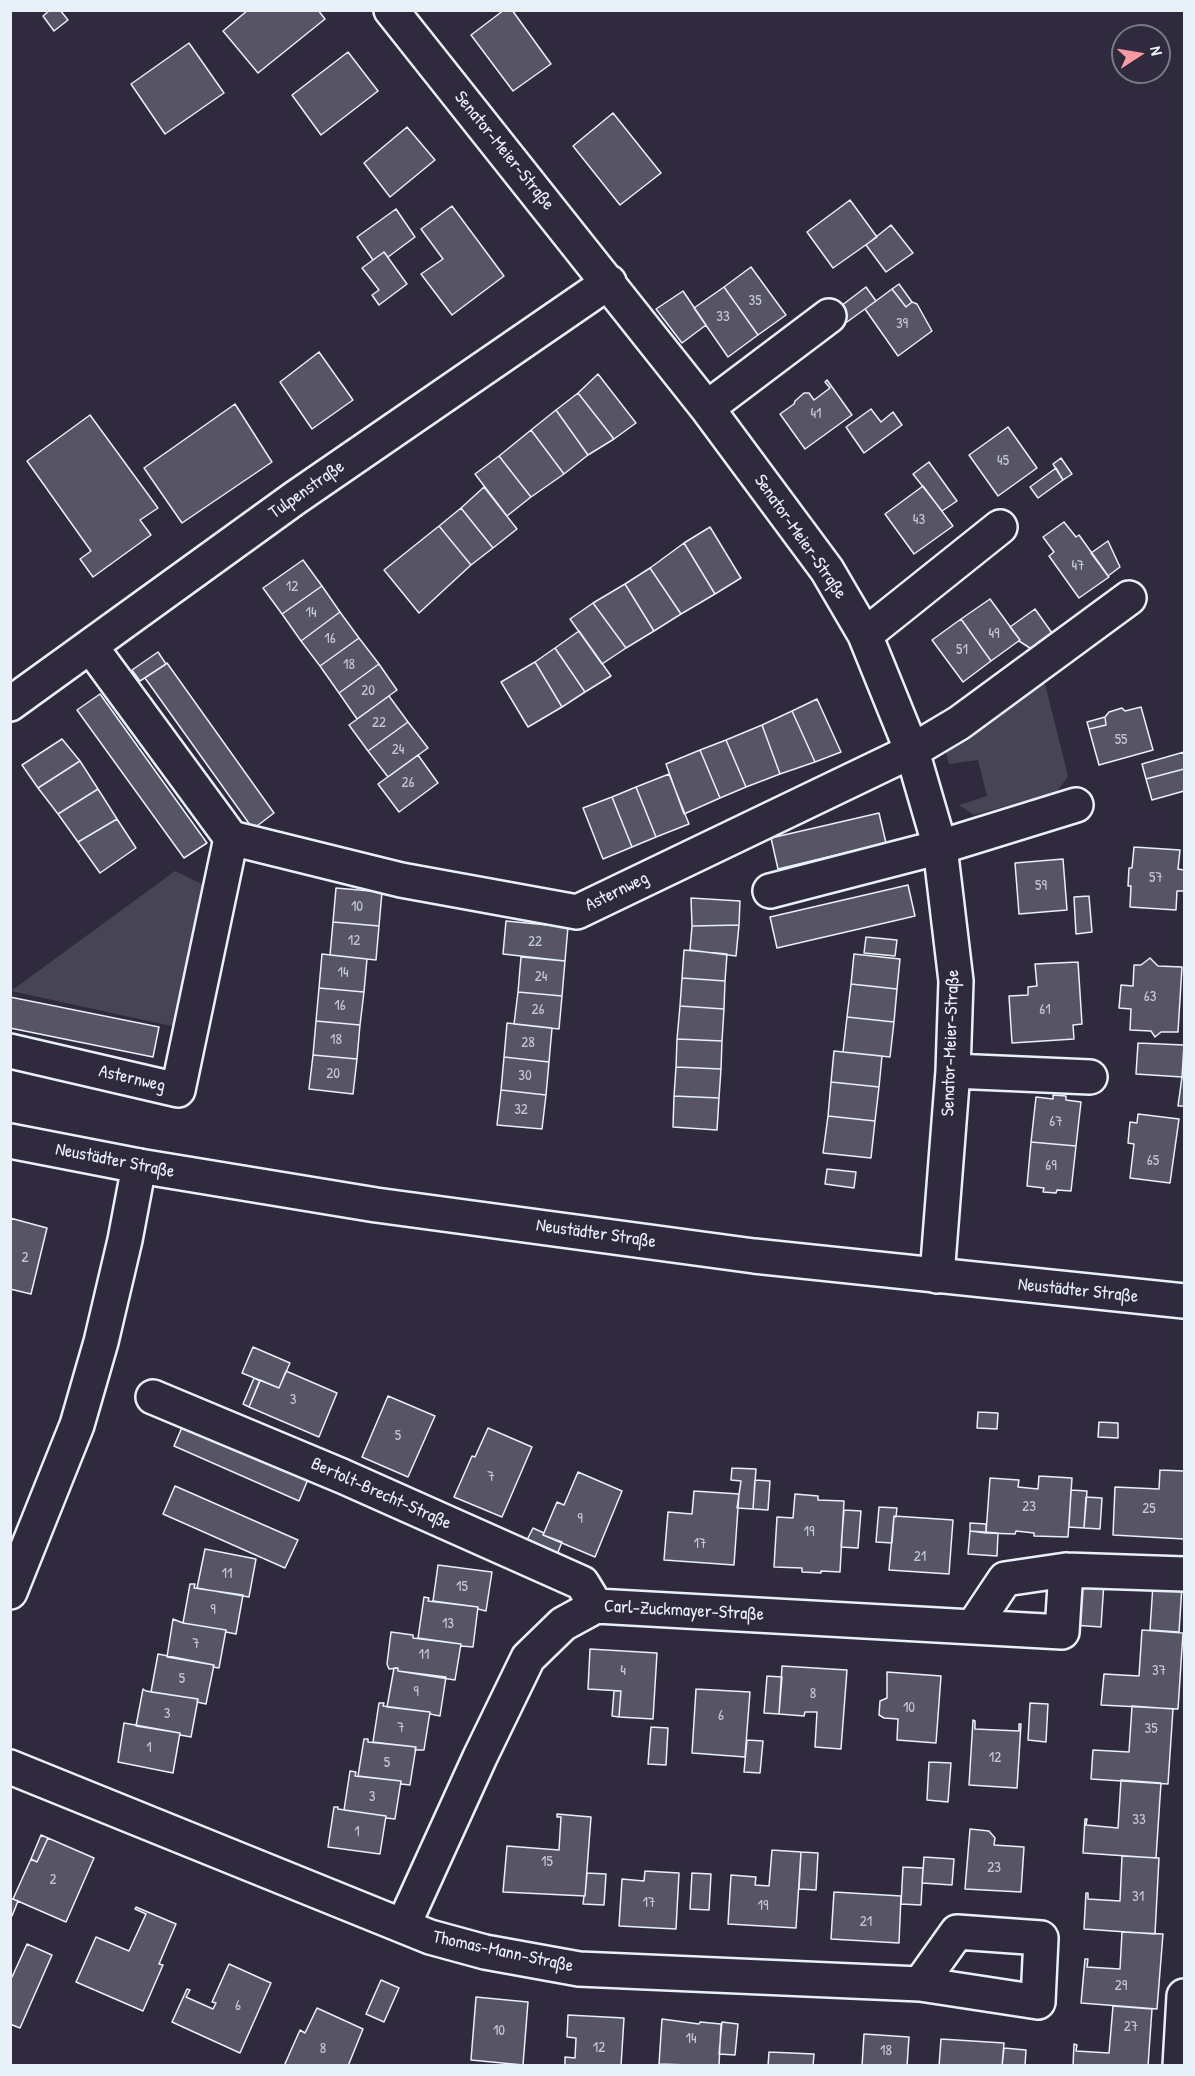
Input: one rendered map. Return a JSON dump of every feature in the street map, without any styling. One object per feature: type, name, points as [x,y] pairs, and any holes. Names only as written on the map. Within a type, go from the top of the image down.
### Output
[{"type":"street","name":"Senator-Meier-Straße","points":[[392,10],[707,408],[827,570],[865,635],[912,751],[940,848],[956,981],[953,1071],[937,1276]]},
{"type":"street","name":"Tulpenstraße","points":[[10,705],[295,498],[609,282]]},
{"type":"street","points":[[707,408],[829,316]]},
{"type":"street","points":[[865,635],[1000,526]]},
{"type":"street","name":"Asternweg","points":[[10,1052],[178,1090],[231,838],[401,880],[577,912],[912,751],[959,723],[1129,598]]},
{"type":"street","points":[[91,647],[231,838]]},
{"type":"street","points":[[770,891],[940,848],[1076,805]]},
{"type":"street","points":[[953,1071],[1090,1077]]},
{"type":"street","name":"Neustädter Straße","points":[[10,1141],[139,1166],[387,1206],[754,1256],[1185,1301]]},
{"type":"street","points":[[10,1592],[77,1425],[106,1319],[139,1166]]},
{"type":"street","name":"Bertolt-Brecht-Straße","points":[[153,1397],[342,1476],[582,1583],[596,1606]]},
{"type":"street","points":[[973,1627],[1005,1579],[1066,1570],[1185,1574]]},
{"type":"street","name":"Carl-Zuckmayer-Straße","points":[[403,1926],[528,1658],[563,1624],[596,1606],[1062,1632],[1066,1570]]},
{"type":"street","name":"Thomas-Mann-Straße","points":[[10,1767],[430,1937],[485,1952],[579,1969],[920,1984]]},
{"type":"street","points":[[1180,2066],[1185,1996]]},
{"type":"shaded area","points":[[1042,672],[1068,776],[1057,792],[974,815],[959,805],[987,796],[978,760],[949,764],[943,743]]},
{"type":"shaded area","points":[[175,871],[206,886],[176,1027],[11,991]]},
{"type":"building","points":[[50,10],[60,10],[68,20],[54,31],[43,16]]},
{"type":"building","points":[[248,10],[318,10],[325,19],[258,73],[223,31]]},
{"type":"building","points":[[504,10],[512,10],[551,64],[513,91],[471,35]]},
{"type":"building","points":[[189,43],[224,93],[165,134],[131,84]]},
{"type":"building","points":[[348,52],[378,91],[321,135],[292,95]]},
{"type":"building","points":[[613,113],[661,173],[620,205],[573,146]]},
{"type":"building","points":[[407,127],[435,160],[390,197],[364,163]]},
{"type":"building","points":[[850,200],[877,237],[833,268],[807,232]]},
{"type":"building","points":[[452,206],[504,276],[452,315],[421,274],[443,259],[421,229]]},
{"type":"building","points":[[396,209],[415,237],[388,257],[384,252],[373,260],[357,237]]},
{"type":"building","points":[[891,225],[913,253],[886,272],[866,245]]},
{"type":"building","points":[[384,252],[407,284],[379,305],[372,295],[379,290],[362,268]]},
{"type":"building","points":[[751,267],[786,315],[758,335],[724,287]]},
{"type":"building","points":[[899,284],[912,302],[906,307],[892,289]]},
{"type":"building","points":[[724,287],[758,335],[728,357],[694,308]]},
{"type":"building","points":[[866,287],[876,301],[847,322],[837,309]]},
{"type":"building","points":[[892,289],[906,307],[912,302],[917,304],[932,331],[898,356],[865,309]]},
{"type":"building","points":[[683,291],[706,325],[682,343],[656,309]]},
{"type":"building","points":[[319,352],[353,400],[312,429],[280,382]]},
{"type":"building","points":[[598,374],[636,423],[614,439],[578,393]]},
{"type":"building","points":[[827,380],[852,415],[805,449],[780,414],[804,393],[809,393],[814,400],[830,388],[825,382]]},
{"type":"building","points":[[578,393],[614,439],[588,455],[556,410]]},
{"type":"building","points":[[235,404],[272,462],[182,523],[144,468]]},
{"type":"building","points":[[871,409],[881,422],[893,412],[902,425],[864,453],[846,427]]},
{"type":"building","points":[[556,410],[588,455],[564,474],[531,430]]},
{"type":"building","points":[[90,415],[158,508],[140,520],[151,535],[93,577],[80,559],[91,551],[27,461]]},
{"type":"building","points":[[1008,427],[1037,468],[998,496],[969,455]]},
{"type":"building","points":[[531,430],[564,474],[531,497],[499,456]]},
{"type":"building","points":[[499,456],[531,497],[507,516],[475,474]]},
{"type":"building","points":[[1061,458],[1072,474],[1063,480],[1053,464]]},
{"type":"building","points":[[929,462],[957,501],[942,511],[913,474]]},
{"type":"building","points":[[1056,468],[1063,480],[1038,498],[1030,487]]},
{"type":"building","points":[[923,486],[953,526],[914,554],[885,514]]},
{"type":"building","points":[[484,487],[517,529],[493,548],[461,508]]},
{"type":"building","points":[[461,508],[493,548],[471,565],[439,526]]},
{"type":"building","points":[[1064,522],[1076,537],[1079,535],[1109,577],[1079,598],[1049,556],[1054,552],[1043,537]]},
{"type":"building","points":[[439,526],[471,565],[419,613],[384,570]]},
{"type":"building","points":[[710,527],[741,578],[715,594],[684,543]]},
{"type":"building","points":[[1108,541],[1120,567],[1108,576],[1091,553]]},
{"type":"building","points":[[684,543],[715,594],[681,614],[650,568]]},
{"type":"building","points":[[303,560],[322,586],[282,614],[263,588]]},
{"type":"building","points":[[650,568],[681,614],[654,631],[625,584]]},
{"type":"building","points":[[625,584],[654,631],[626,648],[593,603]]},
{"type":"building","points":[[322,586],[340,612],[301,641],[282,614]]},
{"type":"building","points":[[990,599],[1020,640],[991,661],[961,619]]},
{"type":"building","points":[[593,603],[626,648],[602,664],[570,619]]},
{"type":"building","points":[[1035,609],[1052,633],[1037,643],[1033,650],[1019,641],[1010,627]]},
{"type":"building","points":[[340,612],[359,638],[320,666],[301,641]]},
{"type":"building","points":[[961,619],[991,661],[963,682],[932,640]]},
{"type":"building","points":[[579,631],[611,676],[585,692],[555,648]]},
{"type":"building","points":[[359,638],[379,664],[339,693],[320,666]]},
{"type":"building","points":[[555,648],[585,692],[562,707],[535,662]]},
{"type":"building","points":[[158,652],[166,664],[140,681],[132,670]]},
{"type":"building","points":[[535,662],[562,707],[528,727],[501,682]]},
{"type":"building","points":[[167,663],[274,813],[253,829],[145,678]]},
{"type":"building","points":[[379,664],[397,690],[357,719],[339,693]]},
{"type":"building","points":[[100,694],[207,843],[184,858],[77,710]]},
{"type":"building","points":[[389,696],[408,722],[368,751],[349,725]]},
{"type":"building","points":[[817,699],[841,752],[815,762],[792,711]]},
{"type":"building","points":[[1141,707],[1153,750],[1099,765],[1089,729],[1106,725],[1105,717],[1109,712],[1122,708],[1125,711]]},
{"type":"building","points":[[792,711],[815,762],[780,774],[762,725]]},
{"type":"building","points":[[1105,717],[1106,725],[1089,729],[1087,722]]},
{"type":"building","points":[[408,722],[428,748],[388,777],[368,751]]},
{"type":"building","points":[[762,725],[780,774],[746,787],[726,740]]},
{"type":"building","points":[[62,739],[80,761],[38,788],[22,765]]},
{"type":"building","points":[[726,740],[746,787],[720,798],[700,750]]},
{"type":"building","points":[[700,750],[720,798],[684,814],[666,764]]},
{"type":"building","points":[[1184,752],[1184,769],[1146,779],[1142,764]]},
{"type":"building","points":[[418,755],[438,783],[399,812],[378,784]]},
{"type":"building","points":[[80,761],[98,789],[58,814],[38,788]]},
{"type":"building","points":[[1184,769],[1184,791],[1152,800],[1146,779]]},
{"type":"building","points":[[669,774],[689,824],[656,837],[636,787]]},
{"type":"building","points":[[636,787],[656,837],[632,847],[612,797]]},
{"type":"building","points":[[98,789],[117,819],[78,842],[58,814]]},
{"type":"building","points":[[612,797],[632,847],[603,859],[583,808]]},
{"type":"building","points":[[879,813],[886,843],[778,869],[771,838]]},
{"type":"building","points":[[117,819],[136,848],[100,873],[78,842]]},
{"type":"building","points":[[1134,847],[1180,850],[1178,869],[1184,870],[1184,891],[1177,891],[1176,910],[1130,907],[1129,868],[1132,868]]},
{"type":"building","points":[[1063,859],[1067,910],[1019,914],[1015,863]]},
{"type":"building","points":[[908,885],[915,916],[777,948],[770,917]]},
{"type":"building","points":[[336,888],[382,892],[379,926],[333,922]]},
{"type":"building","points":[[1089,896],[1092,932],[1076,934],[1074,897]]},
{"type":"building","points":[[691,898],[740,901],[739,925],[692,926]]},
{"type":"building","points":[[506,921],[568,927],[565,961],[503,954]]},
{"type":"building","points":[[333,922],[379,926],[376,960],[330,955]]},
{"type":"building","points":[[739,925],[736,956],[690,950],[692,926]]},
{"type":"building","points":[[866,937],[897,940],[895,956],[864,953]]},
{"type":"building","points":[[684,950],[727,954],[725,981],[682,978]]},
{"type":"building","points":[[322,954],[367,959],[364,992],[319,988]]},
{"type":"building","points":[[854,954],[900,959],[897,989],[851,984]]},
{"type":"building","points":[[521,957],[565,961],[562,996],[518,992]]},
{"type":"building","points":[[1150,958],[1158,966],[1182,967],[1178,1032],[1161,1032],[1155,1037],[1151,1031],[1130,1030],[1131,1009],[1119,1008],[1121,985],[1133,986],[1134,965],[1141,965]]},
{"type":"building","points":[[1078,962],[1082,1024],[1073,1025],[1074,1039],[1012,1043],[1009,996],[1028,995],[1028,987],[1037,986],[1035,964]]},
{"type":"building","points":[[682,978],[725,981],[724,1009],[680,1006]]},
{"type":"building","points":[[851,984],[897,989],[894,1022],[847,1017]]},
{"type":"building","points":[[319,988],[364,992],[360,1025],[316,1021]]},
{"type":"building","points":[[518,992],[562,996],[559,1029],[514,1024]]},
{"type":"building","points":[[10,997],[159,1027],[153,1057],[10,1028]]},
{"type":"building","points":[[680,1006],[724,1009],[722,1041],[677,1039]]},
{"type":"building","points":[[847,1017],[894,1022],[890,1057],[843,1052]]},
{"type":"building","points":[[316,1021],[360,1025],[357,1059],[313,1055]]},
{"type":"building","points":[[507,1023],[552,1028],[549,1062],[504,1057]]},
{"type":"building","points":[[677,1039],[722,1041],[721,1069],[676,1067]]},
{"type":"building","points":[[1138,1043],[1184,1045],[1182,1077],[1136,1074]]},
{"type":"building","points":[[834,1051],[882,1056],[879,1087],[831,1082]]},
{"type":"building","points":[[313,1055],[357,1059],[353,1094],[309,1089]]},
{"type":"building","points":[[504,1057],[549,1062],[546,1095],[501,1090]]},
{"type":"building","points":[[676,1067],[721,1069],[719,1098],[674,1096]]},
{"type":"building","points":[[1182,1077],[1184,1077],[1184,1106],[1178,1106]]},
{"type":"building","points":[[831,1082],[879,1087],[875,1121],[828,1116]]},
{"type":"building","points":[[501,1090],[546,1095],[542,1129],[497,1125]]},
{"type":"building","points":[[1053,1095],[1066,1096],[1066,1100],[1081,1102],[1076,1146],[1031,1142],[1036,1097],[1053,1099]]},
{"type":"building","points":[[674,1096],[719,1098],[717,1130],[673,1127]]},
{"type":"building","points":[[1138,1114],[1179,1119],[1170,1183],[1130,1178],[1134,1144],[1128,1143],[1130,1122],[1137,1123]]},
{"type":"building","points":[[828,1116],[875,1121],[871,1158],[823,1153]]},
{"type":"building","points":[[1031,1142],[1076,1146],[1071,1191],[1043,1192],[1044,1188],[1027,1186]]},
{"type":"building","points":[[827,1169],[856,1172],[854,1188],[825,1184]]},
{"type":"building","points":[[10,1218],[47,1228],[31,1294],[10,1289]]},
{"type":"building","points":[[253,1347],[290,1363],[279,1388],[242,1373]]},
{"type":"building","points":[[286,1371],[337,1393],[319,1437],[249,1407],[260,1380],[279,1388]]},
{"type":"building","points":[[254,1378],[260,1381],[249,1407],[243,1404]]},
{"type":"building","points":[[388,1396],[435,1416],[408,1477],[362,1457]]},
{"type":"building","points":[[978,1412],[998,1413],[997,1429],[977,1428]]},
{"type":"building","points":[[186,1418],[311,1472],[299,1501],[174,1446]]},
{"type":"building","points":[[1099,1422],[1118,1423],[1118,1438],[1098,1437]]},
{"type":"building","points":[[488,1428],[532,1447],[502,1517],[454,1497],[472,1456],[475,1457]]},
{"type":"building","points":[[732,1468],[756,1469],[753,1509],[737,1508],[741,1481],[731,1480]]},
{"type":"building","points":[[1160,1470],[1184,1471],[1184,1539],[1113,1535],[1115,1487],[1159,1489]]},
{"type":"building","points":[[578,1472],[622,1491],[595,1557],[543,1535],[557,1502],[564,1505]]},
{"type":"building","points":[[1039,1476],[1072,1478],[1068,1537],[1034,1536],[1034,1533],[1016,1531],[1015,1534],[986,1533],[990,1478],[1019,1480],[1018,1487],[1038,1489]]},
{"type":"building","points":[[755,1480],[770,1481],[768,1510],[753,1509]]},
{"type":"building","points":[[175,1486],[298,1540],[285,1568],[163,1514]]},
{"type":"building","points":[[1071,1490],[1087,1491],[1084,1528],[1069,1527]]},
{"type":"building","points":[[694,1491],[739,1494],[734,1565],[664,1560],[668,1512],[692,1514]]},
{"type":"building","points":[[795,1494],[818,1496],[818,1500],[844,1501],[840,1572],[802,1572],[802,1568],[774,1567],[777,1517],[793,1518]]},
{"type":"building","points":[[1086,1497],[1102,1498],[1100,1529],[1084,1528]]},
{"type":"building","points":[[879,1507],[897,1508],[896,1517],[894,1516],[892,1543],[876,1542]]},
{"type":"building","points":[[844,1510],[861,1511],[858,1548],[841,1547]]},
{"type":"building","points":[[894,1516],[953,1520],[949,1574],[889,1570]]},
{"type":"building","points":[[970,1523],[986,1524],[986,1533],[970,1531]]},
{"type":"building","points":[[533,1528],[544,1533],[543,1535],[562,1542],[556,1557],[525,1544]]},
{"type":"building","points":[[970,1531],[998,1533],[997,1556],[968,1554]]},
{"type":"building","points":[[205,1549],[256,1559],[249,1597],[197,1588]]},
{"type":"building","points":[[438,1565],[492,1572],[486,1611],[478,1607],[433,1601]]},
{"type":"building","points":[[1076,1580],[1104,1582],[1101,1627],[1073,1625]]},
{"type":"building","points":[[190,1584],[195,1584],[194,1588],[243,1595],[236,1634],[226,1632],[226,1630],[183,1623]]},
{"type":"building","points":[[1153,1584],[1182,1586],[1179,1632],[1150,1630]]},
{"type":"building","points":[[424,1597],[429,1598],[428,1601],[478,1607],[473,1647],[418,1638]]},
{"type":"building","points":[[173,1619],[183,1623],[226,1630],[219,1668],[213,1667],[214,1665],[167,1657]]},
{"type":"building","points":[[1142,1630],[1183,1633],[1178,1709],[1101,1705],[1104,1674],[1139,1676]]},
{"type":"building","points":[[391,1632],[413,1635],[413,1638],[461,1644],[455,1680],[398,1671],[398,1668],[389,1669],[387,1664]]},
{"type":"building","points":[[590,1649],[657,1653],[653,1719],[619,1717],[621,1691],[588,1689]]},
{"type":"building","points":[[158,1654],[214,1665],[206,1704],[197,1702],[198,1699],[151,1692]]},
{"type":"building","points":[[782,1666],[847,1670],[841,1749],[815,1747],[817,1712],[805,1712],[804,1716],[779,1714]]},
{"type":"building","points":[[394,1668],[398,1668],[398,1671],[446,1677],[440,1716],[430,1714],[430,1712],[387,1707]]},
{"type":"building","points":[[887,1672],[941,1676],[936,1743],[897,1740],[898,1719],[884,1718],[879,1715],[880,1701],[887,1698]]},
{"type":"building","points":[[767,1676],[782,1677],[779,1714],[764,1713]]},
{"type":"building","points":[[143,1689],[198,1699],[191,1737],[136,1726]]},
{"type":"building","points":[[696,1689],[750,1692],[745,1757],[692,1753]]},
{"type":"building","points":[[614,1691],[621,1691],[619,1717],[612,1716]]},
{"type":"building","points":[[379,1703],[384,1703],[383,1706],[430,1712],[424,1750],[373,1742]]},
{"type":"building","points":[[1030,1703],[1048,1704],[1046,1742],[1028,1740]]},
{"type":"building","points":[[1132,1706],[1173,1709],[1168,1784],[1091,1779],[1093,1750],[1129,1752]]},
{"type":"building","points":[[973,1720],[975,1729],[1019,1731],[1019,1724],[1021,1724],[1017,1788],[969,1785]]},
{"type":"building","points":[[124,1723],[180,1733],[173,1773],[118,1762]]},
{"type":"building","points":[[651,1727],[668,1728],[666,1765],[648,1764]]},
{"type":"building","points":[[364,1739],[368,1739],[368,1742],[416,1747],[410,1785],[401,1784],[401,1781],[358,1776]]},
{"type":"building","points":[[747,1740],[763,1741],[760,1773],[744,1772]]},
{"type":"building","points":[[929,1762],[951,1763],[948,1802],[927,1800]]},
{"type":"building","points":[[350,1771],[356,1772],[355,1776],[401,1781],[395,1819],[344,1810]]},
{"type":"building","points":[[1121,1780],[1161,1783],[1156,1858],[1083,1853],[1085,1819],[1087,1819],[1086,1825],[1118,1828]]},
{"type":"building","points":[[334,1807],[386,1816],[380,1854],[328,1847]]},
{"type":"building","points":[[557,1814],[591,1817],[585,1896],[503,1892],[507,1846],[559,1850],[561,1817],[557,1817]]},
{"type":"building","points":[[970,1829],[989,1831],[995,1838],[994,1845],[1024,1847],[1021,1892],[965,1889]]},
{"type":"building","points":[[41,1835],[48,1838],[37,1862],[31,1859]]},
{"type":"building","points":[[48,1838],[94,1858],[66,1922],[13,1899],[31,1859],[37,1862]]},
{"type":"building","points":[[772,1850],[801,1852],[796,1928],[728,1924],[731,1875],[756,1877],[755,1885],[769,1886]]},
{"type":"building","points":[[801,1852],[818,1853],[816,1890],[799,1889]]},
{"type":"building","points":[[1122,1856],[1159,1858],[1155,1934],[1084,1929],[1086,1893],[1088,1893],[1088,1899],[1120,1901]]},
{"type":"building","points":[[924,1857],[954,1859],[952,1885],[922,1883]]},
{"type":"building","points":[[903,1867],[923,1868],[921,1905],[901,1904]]},
{"type":"building","points":[[645,1871],[679,1873],[676,1929],[619,1926],[622,1879],[644,1881]]},
{"type":"building","points":[[587,1873],[606,1874],[604,1905],[583,1904]]},
{"type":"building","points":[[692,1873],[711,1874],[709,1910],[690,1909]]},
{"type":"building","points":[[834,1892],[901,1896],[899,1943],[831,1939]]},
{"type":"building","points":[[10,1898],[18,1901],[12,1916],[10,1915]]},
{"type":"building","points":[[136,1907],[176,1924],[159,1964],[163,1965],[143,2011],[76,1982],[96,1937],[129,1951],[146,1914],[135,1909]]},
{"type":"building","points":[[1122,1932],[1163,1934],[1157,2009],[1081,2003],[1085,1959],[1088,1959],[1087,1967],[1120,1969]]},
{"type":"building","points":[[27,1944],[52,1955],[20,2028],[10,2024],[10,1976],[12,1977]]},
{"type":"building","points":[[229,1964],[271,1983],[240,2053],[172,2022],[187,1989],[190,1990],[186,1997],[213,2009],[216,2003],[212,2002]]},
{"type":"building","points":[[381,1980],[399,1988],[384,2022],[366,2014]]},
{"type":"building","points":[[476,1997],[528,2002],[523,2065],[471,2060]]},
{"type":"building","points":[[1113,2006],[1152,2009],[1148,2066],[1073,2066],[1074,2044],[1077,2045],[1076,2051],[1109,2053]]},
{"type":"building","points":[[317,2008],[363,2029],[348,2066],[284,2066],[300,2030],[305,2033]]},
{"type":"building","points":[[568,2015],[624,2018],[621,2066],[565,2066],[565,2057],[575,2058],[576,2038],[567,2037]]},
{"type":"building","points":[[662,2019],[699,2024],[700,2022],[721,2024],[719,2066],[659,2064]]},
{"type":"building","points":[[722,2022],[738,2024],[735,2055],[719,2054]]},
{"type":"building","points":[[864,2034],[909,2037],[907,2066],[862,2066]]},
{"type":"building","points":[[941,2039],[1004,2043],[1002,2066],[939,2066]]},
{"type":"building","points":[[1004,2048],[1026,2050],[1025,2066],[1002,2066]]},
{"type":"building","points":[[769,2052],[814,2054],[813,2066],[768,2066]]}]
